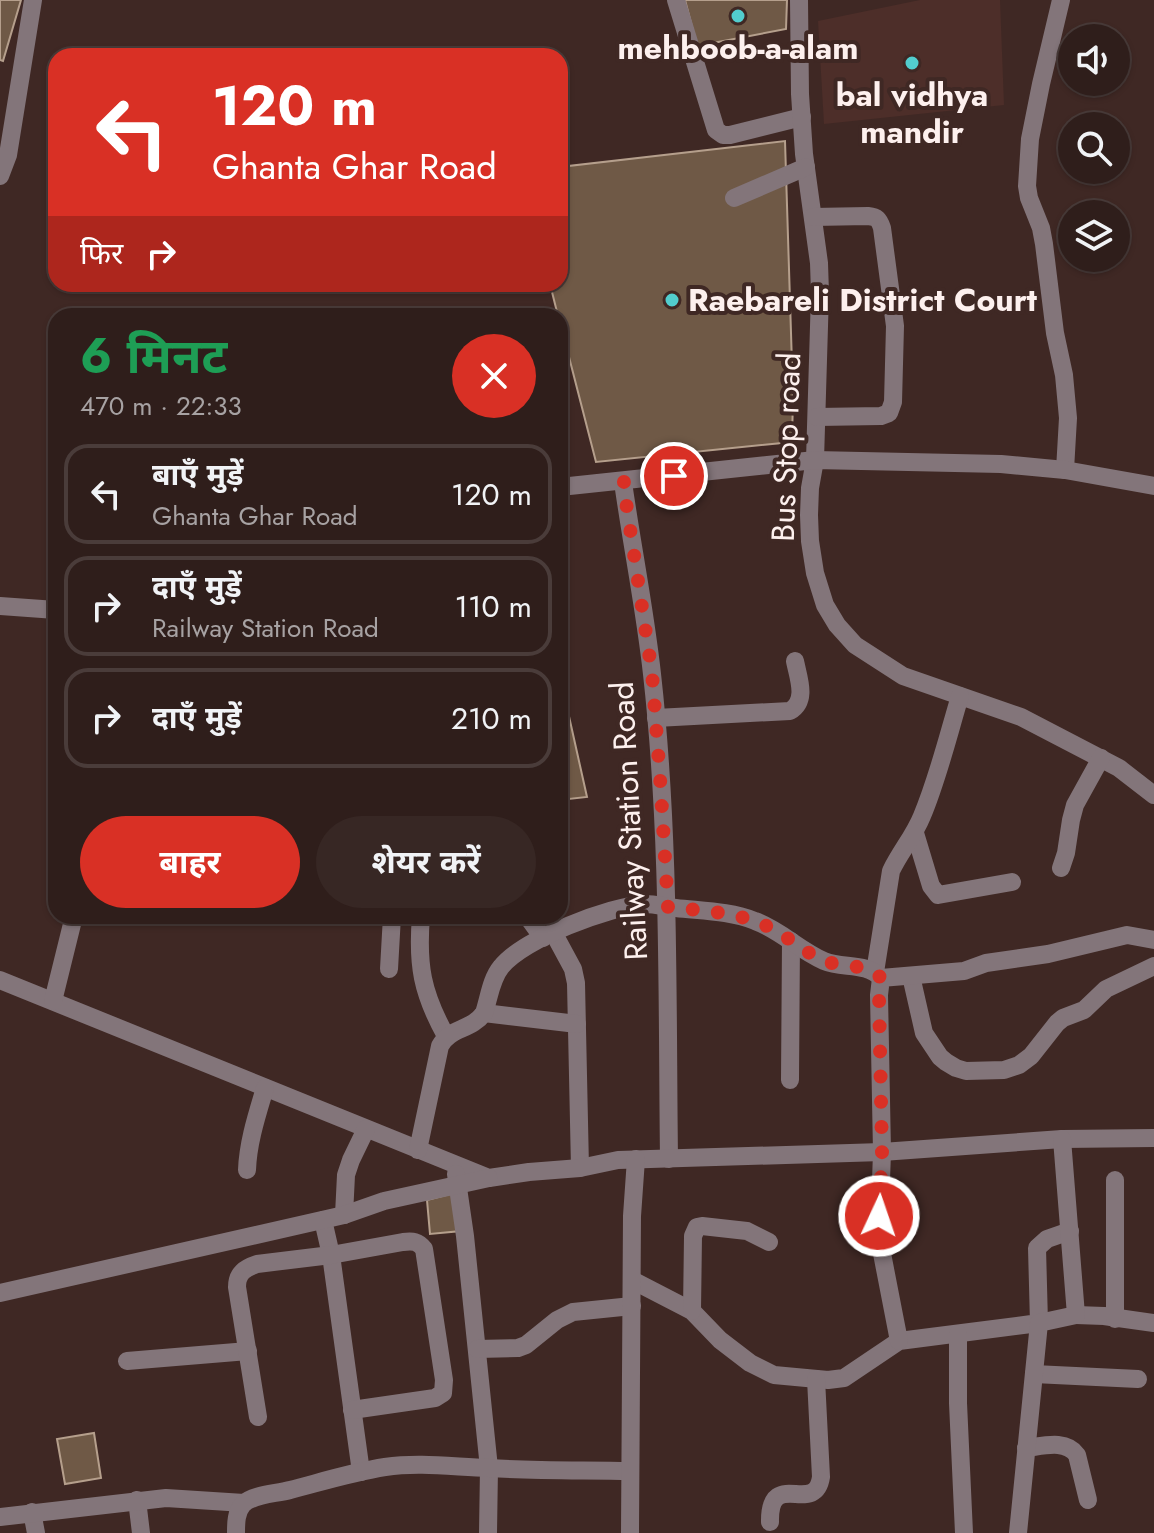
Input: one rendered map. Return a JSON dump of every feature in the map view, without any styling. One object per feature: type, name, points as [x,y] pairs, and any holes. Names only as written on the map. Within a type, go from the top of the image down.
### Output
[{"type":"street","points":[[0,176],[8,155],[33,0]]},
{"type":"street","points":[[676,0],[716,130],[730,135],[802,117]]},
{"type":"street","name":"Bus Stop road","points":[[799,0],[800,94],[820,293],[810,541],[815,573],[825,605],[855,645],[903,676],[1021,717],[1119,768],[1154,793]]},
{"type":"street","points":[[1061,0],[1030,139],[1027,186],[1041,228],[1064,375],[1068,418],[1065,470]]},
{"type":"street","points":[[734,198],[806,167]]},
{"type":"street","points":[[813,217],[875,216],[879,220],[895,326],[893,402],[889,413],[881,416],[817,417]]},
{"type":"street","points":[[568,486],[815,460],[1001,464],[1065,470],[1154,486]]},
{"type":"street","name":"Railway Station Road","points":[[623,482],[656,718],[668,907],[669,1159]]},
{"type":"street","points":[[0,606],[48,609]]},
{"type":"street","points":[[656,718],[790,711],[796,708],[801,697],[795,661]]},
{"type":"street","points":[[899,1341],[879,1238],[882,1152],[878,975],[891,871],[915,833],[928,801],[960,696]]},
{"type":"street","points":[[1061,868],[1075,805],[1101,758]]},
{"type":"street","points":[[915,833],[931,886],[938,895],[1012,882]]},
{"type":"street","points":[[418,1150],[440,1046],[446,1036],[473,1025],[484,1013],[498,970],[509,958],[548,935],[599,914],[648,904],[752,919],[776,930],[826,962],[859,967],[878,975],[911,976],[964,971],[996,961],[1048,954],[1127,935],[1154,940]]},
{"type":"street","points":[[53,1001],[72,924]]},
{"type":"street","points":[[389,969],[392,924]]},
{"type":"street","points":[[421,924],[419,954],[426,993],[446,1036]]},
{"type":"street","points":[[536,924],[573,969],[576,983],[580,1168]]},
{"type":"street","points":[[790,1080],[791,941]]},
{"type":"street","points":[[911,976],[924,1033],[940,1057],[966,1071],[1004,1070],[1025,1062],[1063,1018],[1084,1010],[1106,989],[1154,966]]},
{"type":"street","points":[[0,980],[489,1178]]},
{"type":"street","points":[[484,1013],[577,1024]]},
{"type":"street","points":[[247,1170],[265,1088]]},
{"type":"street","points":[[344,1215],[346,1175],[366,1129]]},
{"type":"street","points":[[0,1293],[323,1220],[384,1201],[489,1178],[580,1168],[618,1160],[882,1152],[1062,1139],[1154,1138]]},
{"type":"street","points":[[1062,1139],[1076,1315]]},
{"type":"street","points":[[630,1533],[632,1216],[636,1159]]},
{"type":"street","points":[[455,1164],[489,1468],[488,1533]]},
{"type":"street","points":[[1115,1180],[1115,1319]]},
{"type":"street","points":[[323,1220],[331,1255],[361,1472]]},
{"type":"street","points":[[692,1311],[693,1236],[697,1227],[747,1231],[769,1242]]},
{"type":"street","points":[[1018,1533],[1039,1323],[1037,1248],[1047,1239],[1070,1231]]},
{"type":"street","points":[[258,1417],[237,1287],[241,1272],[257,1264],[403,1242],[419,1243],[424,1249],[444,1380],[443,1393],[435,1398],[352,1410]]},
{"type":"street","points":[[632,1280],[692,1311],[720,1340],[766,1372],[816,1379],[849,1376],[899,1341],[1039,1323],[1076,1315],[1154,1323]]},
{"type":"street","points":[[477,1349],[518,1348],[573,1312],[632,1306]]},
{"type":"street","points":[[958,1334],[964,1533]]},
{"type":"street","points":[[127,1361],[248,1351]]},
{"type":"street","points":[[1034,1374],[1138,1379]]},
{"type":"street","points":[[770,1522],[770,1506],[774,1499],[780,1495],[814,1492],[820,1485],[816,1379]]},
{"type":"street","points":[[1026,1448],[1064,1445],[1074,1450],[1088,1500]]},
{"type":"street","points":[[236,1533],[239,1510],[251,1499],[361,1472],[438,1464],[630,1471]]},
{"type":"street","points":[[0,1517],[137,1500],[178,1498],[244,1503]]},
{"type":"street","points":[[137,1500],[141,1533]]},
{"type":"street","points":[[32,1512],[36,1533]]},
{"type":"shaded area","name":"bal vidhya mandir","points":[[920,0],[1000,0],[1004,105],[824,124],[818,21]]},
{"type":"building","points":[[0,0],[21,0],[3,61],[0,60]]},
{"type":"building","name":"mehboob-a-alam","points":[[685,0],[787,0],[786,29],[697,46]]},
{"type":"building","name":"Raebareli District Court","points":[[785,141],[792,442],[596,462],[568,353],[568,308],[556,308],[552,292],[568,292],[568,166]]},
{"type":"building","points":[[568,712],[587,797],[568,799]]},
{"type":"building","points":[[454,1193],[461,1231],[430,1234],[427,1200]]},
{"type":"building","points":[[94,1433],[101,1478],[65,1484],[57,1439]]},
{"type":"place","name":"mehboob-a-alam","points":[[738,16]]},
{"type":"place","name":"bal vidhya mandir","points":[[912,63]]},
{"type":"place","name":"Raebareli District Court","points":[[672,300]]},
{"type":"route","points":[[674,476],[623,482],[652,673],[668,907],[752,919],[776,930],[826,962],[859,967],[875,972],[881,978],[882,1152],[879,1216]]}]
